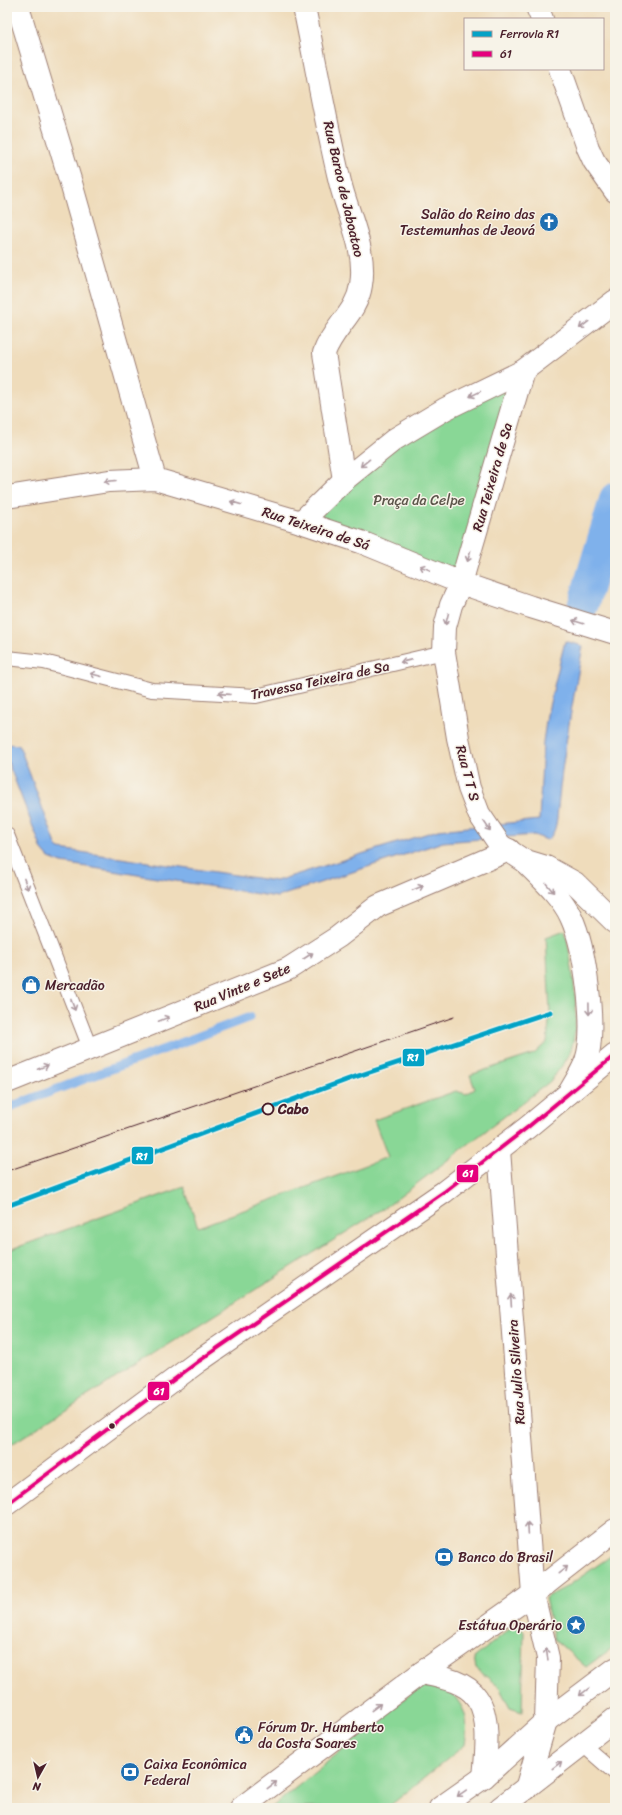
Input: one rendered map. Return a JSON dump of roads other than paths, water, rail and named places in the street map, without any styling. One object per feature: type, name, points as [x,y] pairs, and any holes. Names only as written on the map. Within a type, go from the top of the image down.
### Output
[{"type":"street","points":[[18,7],[71,184],[155,479]]},
{"type":"street","name":"Rua Barao de Jaboatao","points":[[304,7],[340,182],[360,249],[362,284],[358,299],[352,311],[327,343],[324,353],[344,480]]},
{"type":"street","points":[[537,7],[542,18]]},
{"type":"street","points":[[560,70],[588,148],[594,161],[615,191]]},
{"type":"street","points":[[301,522],[344,480],[395,439],[445,409],[523,371],[615,302]]},
{"type":"street","name":"Rua Teixeira de Sa","points":[[461,583],[523,371]]},
{"type":"street","name":"Rua Teixeira de Sá","points":[[7,497],[110,481],[155,479],[301,522],[361,542],[461,583],[531,607],[615,633]]},
{"type":"street","name":"Rua T T S","points":[[461,583],[451,605],[445,627],[444,652],[458,738],[469,788],[479,814],[500,845],[516,855],[546,867],[575,883],[615,922]]},
{"type":"street","points":[[516,855],[551,888],[571,916],[582,946],[590,1005],[589,1041],[586,1060],[569,1093]]},
{"type":"street","name":"Rua Vinte e Sete","points":[[7,1082],[288,969],[338,937],[378,906],[516,855]]},
{"type":"street","points":[[7,1504],[200,1361],[438,1196],[499,1150],[615,1055]]},
{"type":"street","name":"Rua Julio Silveira","points":[[499,1150],[533,1594],[548,1658],[546,1721],[526,1789]]},
{"type":"street","points":[[241,1808],[422,1673],[533,1594],[615,1530]]},
{"type":"street","points":[[440,1808],[484,1777],[546,1721],[615,1669]]},
{"type":"street","points":[[422,1673],[446,1678],[466,1688],[478,1698],[484,1713],[487,1742],[484,1777]]},
{"type":"street","points":[[500,1808],[615,1719]]},
{"type":"lane","name":"Travessa Teixeira de Sa","points":[[7,658],[44,662],[152,690],[256,696],[444,652]]},
{"type":"lane","points":[[7,835],[90,1048]]},
{"type":"lane","points":[[583,1745],[615,1773]]},
{"type":"water","points":[[565,641],[583,646],[565,747],[556,825],[553,834],[547,840],[534,835],[443,842],[277,897],[62,863],[49,858],[42,850],[7,760],[7,744],[19,745],[57,847],[60,849],[276,881],[438,830],[539,820],[543,742],[547,715]]},
{"type":"waterway","points":[[583,605],[615,498]]},
{"type":"waterway","points":[[7,1108],[250,1017]]},
{"type":"tram line","points":[[349,1079],[550,1012]]},
{"type":"tram line","points":[[7,1171],[454,1017]]},
{"type":"rail line","name":"R1","points":[[7,1206],[349,1079],[550,1012]]},
{"type":"place","name":"Salão do Reino das Testemunhas de Jeová","points":[[549,222]]},
{"type":"place","name":"Mercadão","points":[[31,985]]},
{"type":"place","name":"Cabo","points":[[268,1109]]},
{"type":"place","name":"Banco do Brasil","points":[[444,1557]]},
{"type":"place","name":"Estátua Operário","points":[[576,1625]]},
{"type":"place","name":"Fórum Dr. Humberto da Costa Soares","points":[[244,1735]]},
{"type":"place","name":"Caixa Econômica Federal","points":[[130,1772]]},
{"type":"park label","name":"Praça da Celpe","points":[[419,500]]}]
